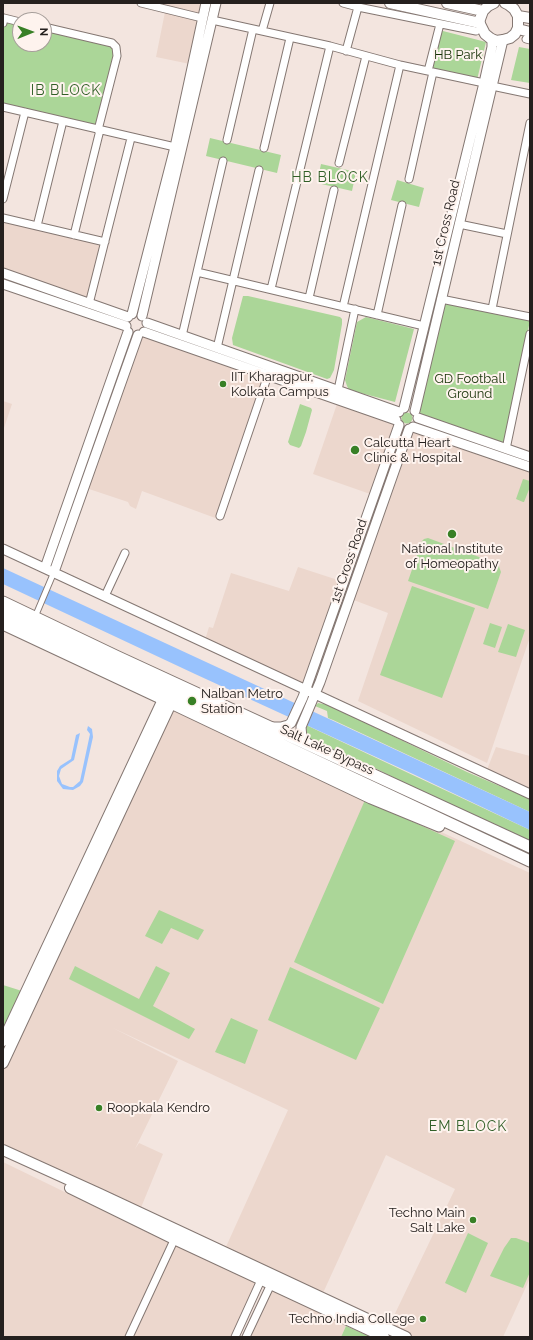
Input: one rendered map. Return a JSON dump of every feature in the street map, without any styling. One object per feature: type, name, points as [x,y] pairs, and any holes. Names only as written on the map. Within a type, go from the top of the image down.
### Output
[{"type":"main road","points":[[390,3],[478,27],[492,39],[503,40],[510,38],[518,29],[518,16],[514,9],[508,4]]},
{"type":"main road","points":[[447,3],[483,11]]},
{"type":"main road","points":[[478,27],[483,11],[494,3]]},
{"type":"main road","points":[[518,16],[530,18]]},
{"type":"main road","points":[[518,29],[529,37]]},
{"type":"main road","name":"Salt Lake Bypass","points":[[3,602],[30,626]]},
{"type":"main road","name":"Salt Lake Bypass","points":[[3,614],[30,626],[169,697],[238,735],[313,771],[393,807],[468,835],[482,838],[530,861]]},
{"type":"main road","name":"Salt Lake Bypass","points":[[3,624],[30,626],[116,656],[270,726],[472,821],[530,846]]},
{"type":"main road","points":[[3,1063],[22,1013],[169,697]]},
{"type":"main road","name":"Salt Lake Bypass","points":[[169,697],[253,731],[382,791],[530,868]]},
{"type":"main road","points":[[238,735],[253,731]]},
{"type":"main road","points":[[382,791],[393,807]]},
{"type":"main road","points":[[468,835],[472,821]]},
{"type":"main road","points":[[3,1041],[22,1013]]},
{"type":"main road","points":[[3,1150],[176,1235]]},
{"type":"main road","points":[[3,1155],[234,1262],[406,1337]]},
{"type":"main road","points":[[234,1262],[261,1280],[384,1337]]},
{"type":"street","points":[[142,3],[202,18]]},
{"type":"street","points":[[30,626],[54,572],[143,326],[175,147],[187,111],[202,18],[206,3]]},
{"type":"street","points":[[45,568],[128,322],[171,176],[216,3]]},
{"type":"street","points":[[262,32],[270,3]]},
{"type":"street","points":[[343,3],[440,24],[478,27]]},
{"type":"street","points":[[346,51],[358,6]]},
{"type":"street","points":[[3,23],[4,18],[12,20]]},
{"type":"street","points":[[212,20],[330,46],[400,65],[530,94]]},
{"type":"street","points":[[409,179],[440,24]]},
{"type":"street","points":[[52,29],[112,43],[116,47],[117,56],[74,235]]},
{"type":"street","points":[[228,140],[253,29]]},
{"type":"street","points":[[264,148],[290,38]]},
{"type":"street","name":"1st Cross Road","points":[[488,84],[492,39]]},
{"type":"street","name":"1st Cross Road","points":[[270,726],[281,727],[291,723],[310,678],[376,491],[400,416],[440,262],[460,199],[488,84],[503,40]]},
{"type":"street","points":[[271,290],[330,46]]},
{"type":"street","points":[[339,164],[366,56]]},
{"type":"street","points":[[343,307],[400,65]]},
{"type":"street","points":[[3,107],[131,138],[175,147]]},
{"type":"street","points":[[3,199],[25,112]]},
{"type":"street","points":[[37,226],[63,121]]},
{"type":"street","points":[[492,309],[530,123]]},
{"type":"street","points":[[89,304],[131,138]]},
{"type":"street","points":[[182,336],[222,161]]},
{"type":"street","points":[[217,348],[259,170]]},
{"type":"street","points":[[309,298],[334,190]]},
{"type":"street","name":"1st Cross Road","points":[[308,744],[302,738],[301,728],[314,698],[386,494],[414,421],[459,224],[460,199]]},
{"type":"street","points":[[377,314],[402,205]]},
{"type":"street","points":[[3,218],[105,242]]},
{"type":"street","points":[[459,224],[507,234]]},
{"type":"street","points":[[440,262],[450,264]]},
{"type":"street","points":[[197,272],[424,326]]},
{"type":"street","points":[[3,274],[89,304],[128,322],[134,335],[143,326]]},
{"type":"street","points":[[3,284],[128,322]]},
{"type":"street","points":[[441,299],[530,317]]},
{"type":"street","points":[[338,390],[355,309]]},
{"type":"street","points":[[128,322],[135,313],[143,326],[274,374],[400,416]]},
{"type":"street","points":[[143,326],[182,336],[217,348],[274,374],[338,390],[400,416],[405,429],[414,421]]},
{"type":"street","points":[[506,449],[530,334]]},
{"type":"street","points":[[220,516],[274,374]]},
{"type":"street","points":[[400,416],[410,408],[414,421]]},
{"type":"street","points":[[414,421],[530,457]]},
{"type":"street","points":[[414,421],[530,467]]},
{"type":"street","points":[[376,491],[386,494]]},
{"type":"street","points":[[3,549],[105,596],[314,698],[530,794]]},
{"type":"street","points":[[105,596],[125,553]]},
{"type":"street","points":[[329,622],[339,627]]},
{"type":"street","points":[[129,1337],[176,1235]]},
{"type":"street","points":[[235,1337],[261,1280]]},
{"type":"street","points":[[246,1337],[271,1284]]},
{"type":"shaded area","points":[[149,3],[204,3],[201,16]]},
{"type":"shaded area","points":[[165,12],[199,19],[190,64],[156,57]]},
{"type":"shaded area","points":[[3,219],[103,243],[88,301],[3,272]]},
{"type":"shaded area","points":[[145,335],[266,376],[218,519],[142,491],[136,509],[130,506],[128,502],[86,488],[139,336]]},
{"type":"shaded area","points":[[3,401],[12,404],[3,431]]},
{"type":"shaded area","name":"Calcutta Heart Clinic & Hospital","points":[[338,401],[395,421],[397,427],[373,495],[313,474]]},
{"type":"shaded area","name":"National Institute of Homeopathy","points":[[415,430],[530,469],[530,637],[487,763],[358,701],[388,613],[351,599],[411,432]]},
{"type":"shaded area","points":[[298,567],[341,581],[306,686],[205,640],[209,627],[213,628],[231,573],[289,591]]},
{"type":"shaded area","points":[[173,708],[530,873],[530,1278],[503,1337],[412,1337],[389,1326],[455,1189],[386,1155],[323,1293],[225,1249],[288,1110],[113,1028],[178,1061],[135,1149],[139,1143],[163,1154],[140,1210],[3,1146],[3,1069]]},
{"type":"shaded area","points":[[496,747],[530,756],[530,792],[486,772]]},
{"type":"shaded area","points":[[3,1162],[149,1233],[260,1282],[234,1337],[3,1337]]},
{"type":"shaded area","points":[[272,1287],[346,1326],[341,1337],[250,1337]]},
{"type":"green space","points":[[5,21],[12,22],[12,52],[52,52],[52,32],[111,45],[114,48],[115,56],[98,128],[3,105],[3,31]]},
{"type":"green space","name":"HB Park","points":[[439,30],[486,42],[477,80],[430,69]]},
{"type":"green space","points":[[519,47],[530,49],[530,83],[511,80]]},
{"type":"green space","points":[[210,138],[281,155],[277,173],[206,156]]},
{"type":"green space","points":[[321,164],[356,172],[352,191],[317,183]]},
{"type":"green space","points":[[397,180],[424,188],[419,207],[391,200]]},
{"type":"green space","points":[[243,296],[340,317],[342,319],[342,324],[334,370],[330,378],[327,379],[233,345],[232,338]]},
{"type":"green space","name":"GD Football Ground","points":[[446,302],[530,321],[503,445],[422,417],[418,408]]},
{"type":"green space","points":[[366,317],[414,329],[395,402],[349,390],[347,386],[345,380],[357,322]]},
{"type":"green space","points":[[300,404],[311,408],[312,410],[306,432],[299,448],[290,445],[288,442]]},
{"type":"green space","points":[[407,412],[411,414],[413,418],[411,422],[407,424],[403,422],[401,418],[403,414]]},
{"type":"green space","points":[[523,479],[530,481],[530,487],[524,502],[516,499]]},
{"type":"green space","points":[[428,538],[498,564],[501,572],[488,609],[408,581],[422,541]]},
{"type":"green space","points":[[412,586],[475,608],[442,698],[380,675]]},
{"type":"green space","points":[[490,623],[502,627],[495,648],[483,644]]},
{"type":"green space","points":[[508,624],[525,630],[516,657],[498,652]]},
{"type":"green space","points":[[318,703],[329,705],[467,772],[530,799],[530,812],[328,718],[327,711],[315,706]]},
{"type":"green space","points":[[306,725],[530,830],[530,842],[428,795],[365,763],[310,740],[305,734]]},
{"type":"green space","points":[[365,800],[455,841],[383,1004],[294,962]]},
{"type":"green space","points":[[159,910],[204,930],[198,940],[171,928],[162,944],[145,936]]},
{"type":"green space","points":[[75,966],[139,999],[156,966],[170,973],[153,1006],[195,1029],[189,1039],[69,979]]},
{"type":"green space","points":[[290,967],[380,1008],[356,1060],[268,1020]]},
{"type":"green space","points":[[3,985],[22,991],[3,1029]]},
{"type":"green space","points":[[231,1018],[258,1030],[245,1064],[215,1052]]},
{"type":"green space","points":[[468,1233],[488,1243],[466,1293],[445,1283]]},
{"type":"green space","points":[[511,1238],[516,1238],[530,1243],[530,1272],[523,1288],[490,1276],[504,1248]]},
{"type":"green space","points":[[346,1326],[371,1337],[341,1337]]},
{"type":"water","points":[[3,568],[530,812],[530,830],[413,774],[3,584]]},
{"type":"water","points":[[88,726],[92,729],[93,737],[83,782],[80,786],[73,790],[63,789],[57,781],[57,771],[60,766],[71,759],[76,735],[80,733],[74,760],[61,769],[59,776],[62,784],[70,787],[73,787],[80,781],[90,734],[87,730]]},
{"type":"place","name":"IIT Kharagpur, Kolkata Campus","points":[[223,384]]},
{"type":"place","name":"Calcutta Heart Clinic & Hospital","points":[[355,450]]},
{"type":"place","name":"National Institute of Homeopathy","points":[[452,534]]},
{"type":"place","name":"Nalban Metro Station","points":[[192,701]]},
{"type":"place","name":"Roopkala Kendro","points":[[99,1108]]},
{"type":"place","name":"Techno Main Salt Lake","points":[[473,1220]]},
{"type":"place","name":"Techno India College","points":[[423,1319]]},
{"type":"district","name":"IB BLOCK","points":[[66,91]]},
{"type":"district","name":"HB BLOCK","points":[[330,178]]},
{"type":"district","name":"EM BLOCK","points":[[468,1127]]}]
